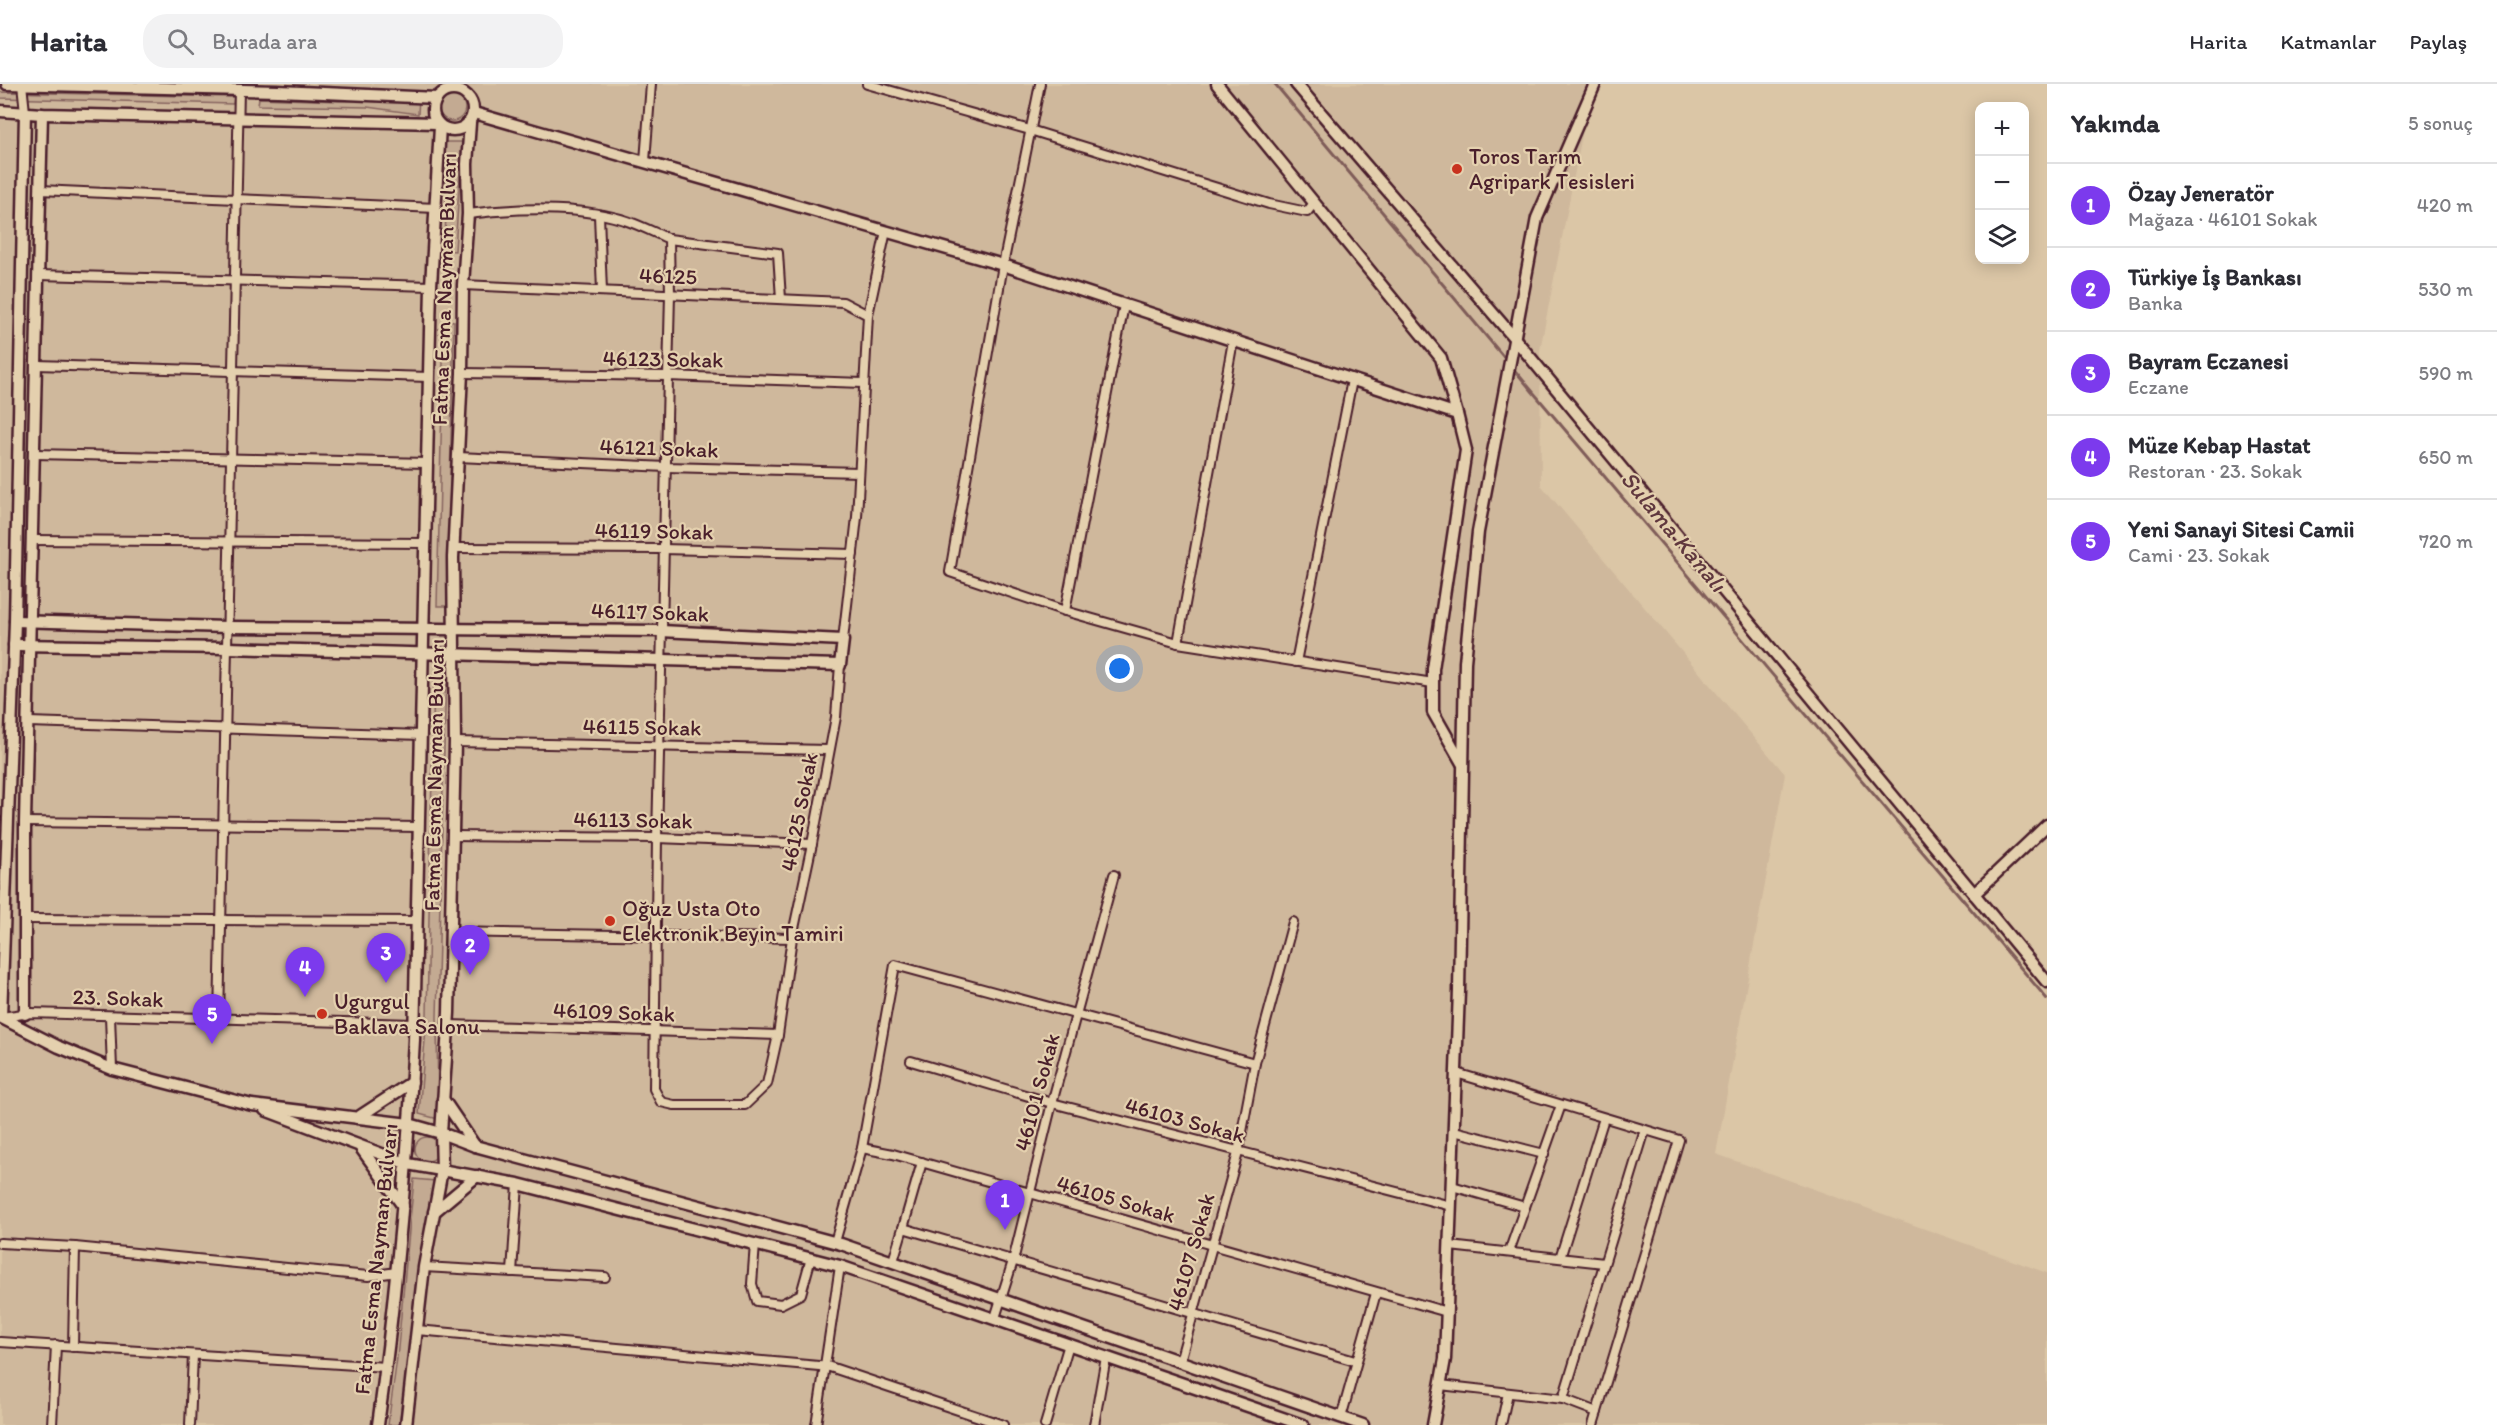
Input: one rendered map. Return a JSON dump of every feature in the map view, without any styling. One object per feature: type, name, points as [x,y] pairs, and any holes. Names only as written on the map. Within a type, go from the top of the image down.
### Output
[{"type":"street","points":[[0,111],[439,124],[452,131],[459,130],[472,118],[472,101],[457,90],[439,92],[278,87],[239,89],[7,84]]},
{"type":"street","points":[[22,84],[25,112],[15,621],[1,1017],[59,1047],[112,1069],[252,1105],[408,1164],[518,1184],[840,1266],[1303,1425]]},
{"type":"street","points":[[468,96],[469,84]]},
{"type":"street","points":[[645,161],[651,84]]},
{"type":"street","points":[[867,84],[1030,130],[1269,204],[1307,212],[1314,203]]},
{"type":"street","points":[[1040,84],[1003,265],[950,572],[1065,611],[1178,643],[1433,683]]},
{"type":"street","points":[[1217,84],[1441,358],[1466,450],[1433,669],[1433,712],[1462,763]]},
{"type":"street","points":[[1296,84],[1515,339],[2047,982]]},
{"type":"street","points":[[1433,1425],[1445,1359],[1456,1073],[1465,662],[1478,532],[1537,218],[1595,84]]},
{"type":"street","points":[[219,1020],[239,89]]},
{"type":"street","points":[[439,92],[433,110],[439,124]]},
{"type":"street","points":[[25,1014],[25,822],[42,114]]},
{"type":"street","points":[[472,118],[645,161],[1003,265],[1457,414]]},
{"type":"street","name":"Fatma Esma Nayman Bulvarı","points":[[406,1425],[424,1267],[442,1170],[441,1133],[448,1025],[455,742],[454,548],[462,373],[463,285],[472,118]]},
{"type":"street","name":"Fatma Esma Nayman Bulvarı","points":[[378,1425],[408,1164],[412,1082],[431,286],[439,124]]},
{"type":"street","points":[[40,190],[436,208]]},
{"type":"street","points":[[468,214],[551,210],[599,215],[622,219],[669,239],[778,253],[782,299]]},
{"type":"street","points":[[599,215],[602,291]]},
{"type":"street","points":[[14,645],[228,648],[840,665],[853,554],[868,315],[886,231]]},
{"type":"street","name":"46125 Sokak","points":[[669,239],[670,294],[654,1031],[654,1089],[661,1102],[674,1105],[745,1105],[767,1084],[778,1035],[792,938],[836,717],[840,665]]},
{"type":"street","points":[[39,275],[431,286]]},
{"type":"street","name":"46125","points":[[463,285],[843,302],[868,315]]},
{"type":"street","points":[[1065,611],[1124,305]]},
{"type":"street","points":[[1178,643],[1233,341]]},
{"type":"street","points":[[37,365],[429,377]]},
{"type":"street","name":"46123 Sokak","points":[[462,373],[667,376],[863,383]]},
{"type":"street","points":[[1296,662],[1352,380]]},
{"type":"street","points":[[35,454],[427,463]]},
{"type":"street","name":"46121 Sokak","points":[[458,457],[666,467],[859,472]]},
{"type":"street","points":[[33,540],[425,543]]},
{"type":"street","name":"46119 Sokak","points":[[454,548],[663,549],[853,554]]},
{"type":"street","name":"46117 Sokak","points":[[15,621],[227,627],[661,631],[843,640]]},
{"type":"street","points":[[28,722],[421,735]]},
{"type":"street","name":"46115 Sokak","points":[[455,742],[828,750]]},
{"type":"street","points":[[25,822],[418,827]]},
{"type":"street","points":[[1974,894],[2047,825]]},
{"type":"street","name":"46113 Sokak","points":[[453,836],[657,838],[812,844]]},
{"type":"street","name":"46101 Sokak","points":[[994,1318],[1013,1261],[1052,1103],[1114,875]]},
{"type":"street","points":[[25,920],[417,921]]},
{"type":"street","name":"46107 Sokak","points":[[1180,1361],[1238,1153],[1254,1063],[1293,922]]},
{"type":"street","points":[[451,932],[792,938]]},
{"type":"street","points":[[835,1242],[862,1148],[895,965],[1254,1063]]},
{"type":"street","name":"23. Sokak","points":[[1,1017],[25,1014],[414,1024]]},
{"type":"street","points":[[110,1016],[112,1069]]},
{"type":"street","name":"46109 Sokak","points":[[448,1025],[778,1035]]},
{"type":"street","name":"46103 Sokak","points":[[911,1061],[1052,1103],[1238,1153],[1451,1206]]},
{"type":"street","points":[[1456,1073],[1679,1140],[1593,1425]]},
{"type":"street","points":[[357,1118],[412,1082]]},
{"type":"street","points":[[443,1099],[475,1146]]},
{"type":"street","points":[[252,1105],[410,1124],[475,1146],[835,1242],[1363,1425]]},
{"type":"street","points":[[1509,1252],[1561,1105]]},
{"type":"street","points":[[1560,1258],[1604,1118]]},
{"type":"street","points":[[1563,1399],[1645,1130]]},
{"type":"street","points":[[1454,1131],[1544,1154]]},
{"type":"street","points":[[361,1148],[403,1206]]},
{"type":"street","name":"46105 Sokak","points":[[862,1148],[922,1162],[1447,1312]]},
{"type":"street","points":[[892,1261],[922,1162]]},
{"type":"street","points":[[434,1212],[477,1176]]},
{"type":"street","points":[[512,1272],[518,1184]]},
{"type":"street","points":[[1452,1186],[1525,1207]]},
{"type":"street","points":[[903,1228],[1355,1361]]},
{"type":"street","points":[[0,1242],[75,1247],[368,1276],[397,1272]]},
{"type":"street","points":[[755,1244],[752,1284],[757,1301],[781,1304],[801,1293],[811,1258]]},
{"type":"street","points":[[1450,1246],[1604,1263]]},
{"type":"street","points":[[73,1347],[75,1247]]},
{"type":"street","points":[[816,1425],[840,1266]]},
{"type":"street","points":[[424,1267],[605,1277]]},
{"type":"street","points":[[1341,1418],[1355,1361],[1376,1293]]},
{"type":"street","points":[[417,1330],[830,1367],[1003,1425]]},
{"type":"street","points":[[0,1342],[386,1367]]},
{"type":"street","points":[[1045,1425],[1069,1344]]},
{"type":"street","points":[[52,1425],[56,1345]]},
{"type":"street","points":[[190,1425],[193,1354]]},
{"type":"street","points":[[1094,1425],[1106,1357]]},
{"type":"street","points":[[1440,1385],[1563,1399],[1597,1412]]},
{"type":"street","points":[[1501,1425],[1508,1393]]},
{"type":"shaded area","points":[[0,84],[1592,84],[1540,350],[1541,485],[1785,774],[1716,1154],[2047,1273],[2047,1425],[0,1425]]},
{"type":"shaded area","points":[[0,92],[234,97],[233,104],[0,98]]},
{"type":"shaded area","points":[[452,95],[462,98],[465,108],[462,118],[452,121],[442,118],[439,108],[442,98]]},
{"type":"shaded area","points":[[259,98],[339,101],[419,98],[418,114],[367,107],[258,105]]},
{"type":"shaded area","points":[[444,142],[462,142],[455,251],[445,250]]},
{"type":"shaded area","points":[[444,320],[454,321],[447,606],[437,606]]},
{"type":"shaded area","points":[[434,675],[446,675],[437,1017],[438,1119],[419,1114],[427,1015]]},
{"type":"shaded area","points":[[427,1137],[432,1138],[438,1144],[438,1154],[432,1160],[427,1161],[422,1160],[416,1154],[415,1149],[416,1144],[422,1138]]},
{"type":"shaded area","points":[[414,1179],[435,1181],[399,1425],[388,1425],[397,1358]]},
{"type":"waterway","name":"Sulama Kanalı","points":[[1275,84],[1507,361]]},
{"type":"waterway","name":"Sulama Kanalı","points":[[1511,366],[2047,999]]},
{"type":"place","name":"Toros Tarım Agripark Tesisleri","points":[[1457,169]]},
{"type":"place","name":"Oğuz Usta Oto Elektronik Beyin Tamiri","points":[[610,921]]},
{"type":"place","name":"Türkiye İş Bankası","points":[[470,975]]},
{"type":"place","name":"Bayram Eczanesi","points":[[386,983]]},
{"type":"place","name":"Müze Kebap Hastat","points":[[305,997]]},
{"type":"place","name":"Ugurgul Baklava Salonu","points":[[322,1014]]},
{"type":"place","name":"Yeni Sanayi Sitesi Camii","points":[[212,1044]]},
{"type":"place","name":"Özay Jeneratör","points":[[1005,1230]]}]
